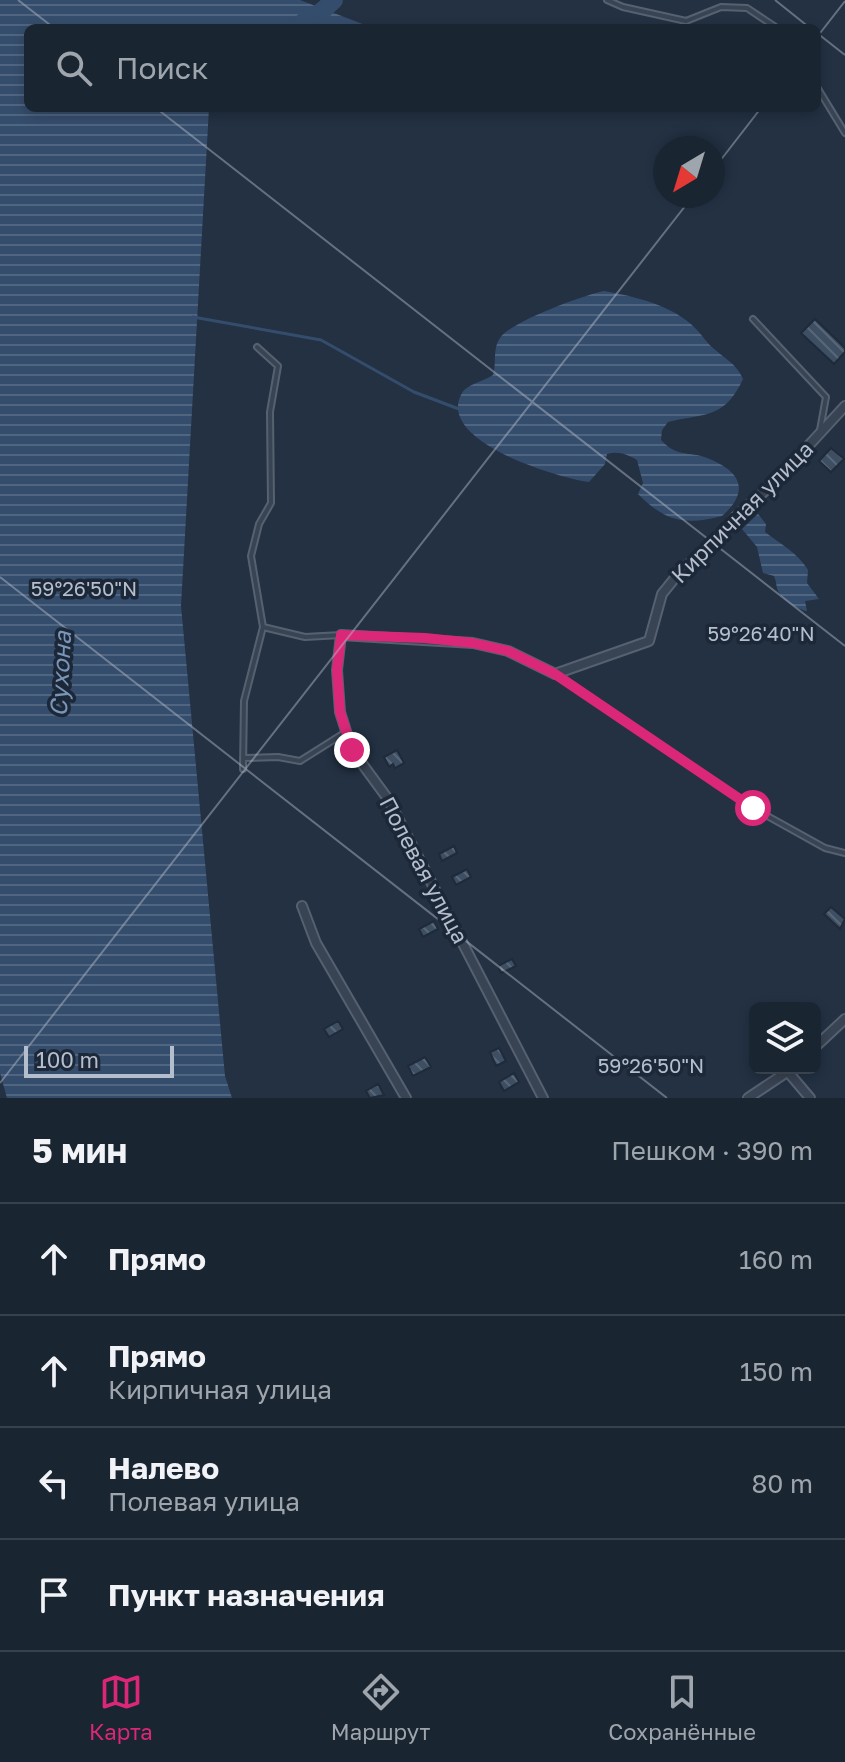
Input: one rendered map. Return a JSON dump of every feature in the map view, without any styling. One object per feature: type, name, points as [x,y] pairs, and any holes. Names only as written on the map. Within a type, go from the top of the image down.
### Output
[{"type":"street","name":"Кирпичная улица","points":[[555,674],[649,641],[662,594],[683,568],[712,548],[734,518],[775,482],[845,406]]},
{"type":"street","points":[[341,635],[473,643],[508,651],[555,674]]},
{"type":"street","name":"Полевая улица","points":[[341,635],[340,712],[352,750],[388,799],[543,1098]]},
{"type":"street","points":[[302,906],[316,943],[406,1098]]},
{"type":"street","points":[[821,1041],[845,1019]]},
{"type":"street","points":[[748,1098],[784,1074]]},
{"type":"street","points":[[793,1074],[810,1098]]},
{"type":"lane","points":[[607,0],[623,7],[686,21],[721,7],[747,8],[771,24]]},
{"type":"lane","points":[[821,94],[845,133]]},
{"type":"lane","points":[[753,319],[826,397],[820,432]]},
{"type":"lane","points":[[243,769],[244,701],[263,627],[251,556],[259,524],[271,503],[270,412],[278,366],[257,347]]},
{"type":"lane","points":[[263,627],[305,637],[341,635]]},
{"type":"lane","points":[[555,674],[753,808],[825,848],[845,853]]},
{"type":"lane","points":[[243,758],[278,757],[300,761],[348,730]]},
{"type":"water","name":"Сухона","points":[[0,0],[300,0],[363,24],[24,24],[24,112],[209,112],[181,606],[225,1076],[232,1098],[7,1098],[0,1073]]},
{"type":"water","points":[[604,291],[641,299],[677,314],[734,365],[743,379],[736,392],[720,408],[668,422],[662,430],[661,440],[670,448],[713,461],[737,479],[737,496],[722,516],[686,521],[657,510],[638,494],[643,483],[637,460],[626,455],[607,454],[605,464],[589,482],[552,473],[503,454],[466,427],[458,410],[462,393],[493,375],[500,338],[518,324],[548,310]]},
{"type":"water","points":[[758,514],[766,524],[765,532],[794,553],[808,570],[807,583],[819,599],[805,601],[807,611],[785,599],[778,592],[774,576],[763,573],[757,547],[742,529]]},
{"type":"building","points":[[815,319],[845,348],[834,364],[801,333]]},
{"type":"building","points":[[831,448],[844,459],[831,472],[819,461]]},
{"type":"building","points":[[397,750],[404,763],[395,768],[393,764],[389,767],[384,757]]},
{"type":"building","points":[[454,846],[457,853],[442,861],[439,854]]},
{"type":"building","points":[[467,869],[471,877],[456,885],[452,877]]},
{"type":"building","points":[[831,907],[845,919],[840,929],[824,914]]},
{"type":"building","points":[[434,921],[438,929],[423,937],[419,929]]},
{"type":"building","points":[[512,959],[516,966],[501,973],[498,966]]},
{"type":"building","points":[[338,1021],[343,1029],[329,1037],[324,1029]]},
{"type":"building","points":[[499,1048],[506,1061],[496,1066],[490,1052]]},
{"type":"building","points":[[425,1057],[431,1067],[413,1076],[408,1066]]},
{"type":"building","points":[[514,1073],[519,1082],[504,1091],[499,1082]]},
{"type":"building","points":[[378,1084],[384,1095],[370,1098],[366,1091]]},
{"type":"waterway","points":[[304,21],[334,0]]},
{"type":"waterway","points":[[193,317],[321,340],[414,392],[459,409]]},
{"type":"route","points":[[352,750],[340,712],[337,670],[341,635],[473,643],[508,651],[555,674],[753,808]]}]
